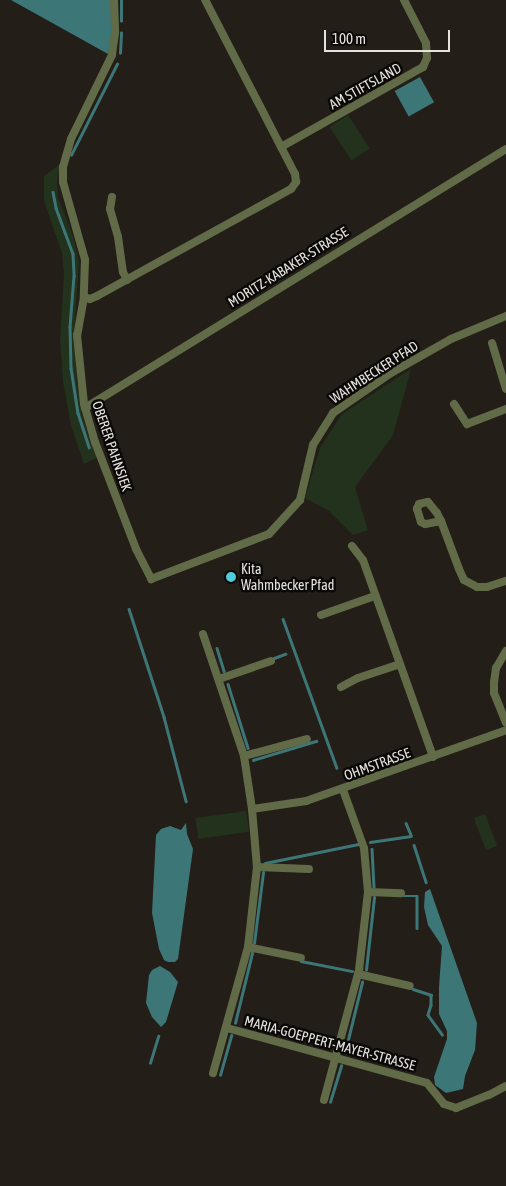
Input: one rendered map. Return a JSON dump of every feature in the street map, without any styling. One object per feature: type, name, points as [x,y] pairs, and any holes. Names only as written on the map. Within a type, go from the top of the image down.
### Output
[{"type":"street","name":"OBERER PAHNSIEK","points":[[114,0],[115,33],[112,55],[71,139],[63,167],[65,196],[80,236],[85,260],[84,297],[77,335],[85,408],[95,442],[136,549],[151,579]]},
{"type":"street","points":[[84,297],[93,298],[294,186],[295,174],[204,0]]},
{"type":"street","name":"AM STIFTSLAND","points":[[281,148],[416,73],[422,67],[427,58],[426,43],[404,0]]},
{"type":"street","name":"MORITZ-KABAKER-STRASSE","points":[[85,408],[506,149]]},
{"type":"street","points":[[112,197],[110,208],[118,237],[123,272],[127,280]]},
{"type":"street","name":"WAHMBECKER PFAD","points":[[151,579],[269,534],[300,500],[313,445],[333,413],[390,374],[451,339],[506,316]]},
{"type":"street","points":[[492,343],[506,388]]},
{"type":"street","points":[[454,404],[467,424],[506,409]]},
{"type":"street","points":[[441,521],[464,580],[477,588],[506,581]]},
{"type":"street","points":[[352,546],[363,560],[433,757]]},
{"type":"street","points":[[320,615],[375,596]]},
{"type":"street","points":[[203,634],[244,756],[252,810],[257,867],[248,946],[213,1074]]},
{"type":"street","points":[[506,651],[496,668],[494,683],[496,699],[506,723]]},
{"type":"street","points":[[219,679],[272,661]]},
{"type":"street","points":[[341,687],[358,678],[400,664]]},
{"type":"street","name":"OHMSTRASSE","points":[[252,810],[306,801],[343,790],[353,784],[506,730]]},
{"type":"street","points":[[244,756],[308,739]]},
{"type":"street","points":[[324,1100],[358,974],[368,892],[364,848],[343,790]]},
{"type":"street","points":[[257,867],[309,869]]},
{"type":"street","points":[[368,892],[401,893]]},
{"type":"street","points":[[248,946],[301,958]]},
{"type":"street","points":[[358,974],[410,986]]},
{"type":"street","name":"MARIA-GOEPPERT-MAYER-STRASSE","points":[[227,1028],[427,1083],[444,1104],[456,1108],[489,1096],[506,1086]]},
{"type":"green space","points":[[348,115],[370,149],[351,161],[330,127]]},
{"type":"green space","points":[[60,164],[57,182],[58,197],[74,239],[79,262],[74,335],[77,384],[85,425],[97,458],[84,464],[71,425],[63,382],[60,340],[64,274],[62,253],[44,201],[44,176]]},
{"type":"green space","points":[[411,369],[393,435],[355,487],[368,530],[353,535],[329,511],[305,498],[320,448],[342,414]]},
{"type":"green space","points":[[246,811],[249,832],[198,839],[195,818]]},
{"type":"green space","points":[[485,814],[497,846],[486,850],[474,818]]},
{"type":"water","points":[[11,0],[111,0],[112,36],[108,54]]},
{"type":"water","points":[[420,77],[434,102],[409,116],[395,91]]},
{"type":"water","points":[[186,823],[187,834],[193,849],[178,959],[175,962],[168,962],[164,960],[159,949],[152,913],[156,835],[161,829],[170,826],[181,830]]},
{"type":"water","points":[[430,889],[477,1023],[475,1050],[465,1076],[463,1089],[446,1093],[435,1085],[434,1077],[447,1039],[447,1031],[439,1014],[442,946],[428,925],[424,907],[425,892]]},
{"type":"water","points":[[160,966],[170,972],[178,982],[166,1022],[161,1027],[152,1017],[146,1003],[149,975],[152,970]]},
{"type":"waterway","points":[[121,0],[121,21]]},
{"type":"waterway","points":[[120,53],[121,33]]},
{"type":"waterway","points":[[71,155],[117,64]]},
{"type":"waterway","points":[[53,192],[56,208],[73,254],[74,276],[70,327],[71,368],[78,413],[89,447]]},
{"type":"waterway","points":[[129,609],[164,717],[186,801]]},
{"type":"waterway","points":[[283,619],[337,768]]},
{"type":"waterway","points":[[217,648],[224,671]]},
{"type":"waterway","points":[[274,658],[285,654]]},
{"type":"waterway","points":[[228,684],[248,748]]},
{"type":"waterway","points":[[253,760],[316,741]]},
{"type":"waterway","points":[[406,823],[411,835]]},
{"type":"waterway","points":[[370,842],[411,836]]},
{"type":"waterway","points":[[265,863],[358,844]]},
{"type":"waterway","points":[[414,845],[426,882]]},
{"type":"waterway","points":[[372,849],[374,887]]},
{"type":"waterway","points":[[254,943],[263,873]]},
{"type":"waterway","points":[[403,896],[417,896],[417,928]]},
{"type":"waterway","points":[[366,970],[374,897]]},
{"type":"waterway","points":[[235,1023],[252,953]]},
{"type":"waterway","points":[[301,961],[352,971]]},
{"type":"waterway","points":[[345,1052],[362,982]]},
{"type":"waterway","points":[[413,989],[431,995],[428,1015],[442,1034]]},
{"type":"waterway","points":[[150,1063],[158,1036]]},
{"type":"waterway","points":[[220,1075],[231,1036]]},
{"type":"waterway","points":[[330,1102],[341,1066]]},
{"type":"place","name":"Kita Wahmbecker Pfad","points":[[231,577]]}]
